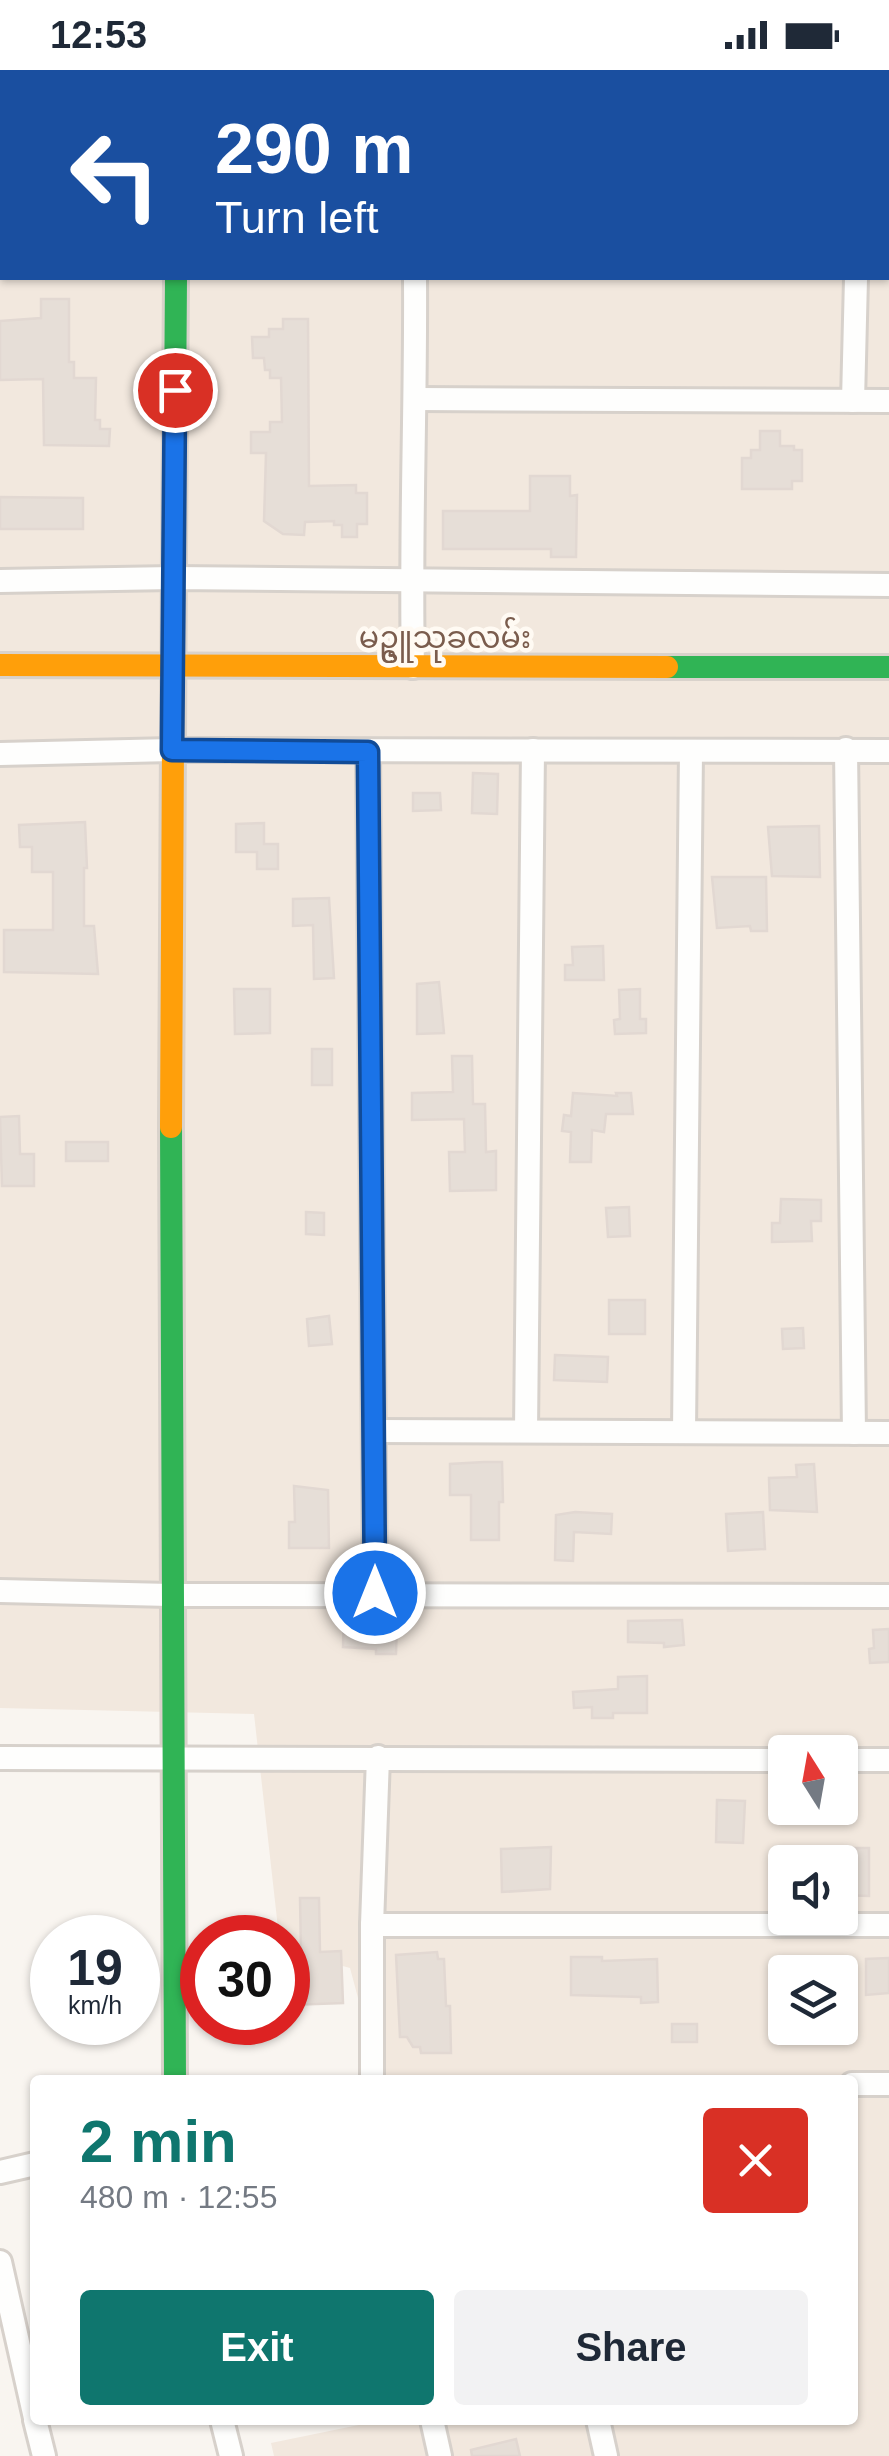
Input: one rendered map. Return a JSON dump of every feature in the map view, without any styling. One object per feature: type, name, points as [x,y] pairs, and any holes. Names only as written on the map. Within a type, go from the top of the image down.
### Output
[{"type":"street","points":[[175,2075],[170,1595],[171,664],[176,280]]},
{"type":"street","points":[[413,667],[415,280]]},
{"type":"street","points":[[853,401],[856,280]]},
{"type":"street","points":[[416,399],[889,401]]},
{"type":"street","points":[[0,581],[173,578],[889,585]]},
{"type":"street","name":"မဥ္ဇူသုခလမ်း","points":[[0,665],[889,667]]},
{"type":"street","points":[[0,754],[172,750],[889,751]]},
{"type":"street","points":[[526,1431],[533,750]]},
{"type":"street","points":[[684,1432],[691,750]]},
{"type":"street","points":[[846,750],[854,1433]]},
{"type":"street","points":[[368,752],[375,1593]]},
{"type":"street","points":[[376,1431],[889,1433]]},
{"type":"street","points":[[0,1591],[170,1595],[889,1596]]},
{"type":"street","points":[[372,2075],[378,1757]]},
{"type":"street","points":[[0,1758],[768,1760]]},
{"type":"street","points":[[858,1760],[889,1760]]},
{"type":"street","points":[[372,1925],[889,1925]]},
{"type":"street","points":[[858,2084],[889,2084]]},
{"type":"street","points":[[0,2172],[30,2165]]},
{"type":"street","points":[[0,2262],[30,2397]]},
{"type":"street","points":[[36,2425],[44,2456]]},
{"type":"street","points":[[223,2425],[230,2456]]},
{"type":"street","points":[[433,2425],[440,2456]]},
{"type":"street","points":[[599,2425],[606,2456]]},
{"type":"shaded area","points":[[0,280],[889,280],[889,2456],[274,2456],[271,2443],[359,2425],[858,2425],[858,2075],[379,2075],[350,1968],[310,1957],[310,1915],[277,1915],[254,1714],[0,1708]]},
{"type":"building","points":[[41,299],[69,299],[69,362],[74,362],[74,378],[96,378],[95,420],[100,420],[100,429],[110,429],[109,446],[44,445],[43,379],[0,380],[0,321],[41,318]]},
{"type":"building","points":[[283,319],[308,319],[309,486],[356,485],[356,493],[367,493],[367,524],[357,524],[357,537],[342,537],[342,525],[334,525],[334,521],[305,522],[304,535],[283,534],[264,521],[266,453],[251,453],[251,432],[270,432],[270,422],[282,422],[281,378],[270,378],[264,358],[253,358],[252,337],[269,337],[269,329],[283,329]]},
{"type":"building","points":[[760,431],[780,431],[780,446],[802,450],[802,481],[792,481],[792,489],[742,489],[742,458],[751,458],[751,450],[760,450]]},
{"type":"building","points":[[530,476],[570,476],[570,496],[577,495],[576,557],[551,557],[551,549],[443,549],[443,511],[530,511]]},
{"type":"building","points":[[0,497],[83,498],[83,529],[0,529]]},
{"type":"building","points":[[473,773],[498,774],[497,814],[472,813]]},
{"type":"building","points":[[413,793],[440,793],[441,810],[413,811]]},
{"type":"building","points":[[85,822],[84,926],[94,926],[98,974],[4,972],[4,930],[53,930],[53,872],[32,872],[32,847],[20,847],[19,825]]},
{"type":"building","points":[[264,823],[264,844],[278,844],[278,869],[257,869],[257,852],[236,852],[236,824]]},
{"type":"building","points":[[819,826],[820,877],[772,876],[768,827]]},
{"type":"building","points":[[712,877],[766,877],[767,931],[751,931],[750,926],[717,928]]},
{"type":"building","points":[[329,898],[334,978],[314,979],[313,925],[293,926],[293,899]]},
{"type":"building","points":[[603,946],[604,980],[565,980],[565,965],[573,965],[572,947]]},
{"type":"building","points":[[439,982],[444,1033],[417,1034],[417,984]]},
{"type":"building","points":[[234,989],[270,989],[270,1033],[235,1034]]},
{"type":"building","points":[[640,989],[640,1019],[646,1019],[646,1033],[615,1034],[614,1020],[620,1019],[619,990]]},
{"type":"building","points":[[312,1049],[332,1049],[332,1085],[312,1085]]},
{"type":"building","points":[[452,1056],[472,1056],[473,1104],[485,1104],[486,1152],[496,1151],[496,1190],[450,1191],[449,1152],[465,1152],[464,1119],[412,1120],[412,1093],[453,1092]]},
{"type":"building","points":[[573,1093],[631,1093],[633,1114],[606,1114],[604,1132],[592,1130],[591,1162],[570,1162],[571,1132],[562,1131],[564,1115],[571,1116]]},
{"type":"building","points":[[19,1116],[20,1154],[34,1154],[34,1186],[2,1186],[0,1117]]},
{"type":"building","points":[[66,1142],[108,1142],[108,1161],[66,1161]]},
{"type":"building","points":[[781,1199],[821,1200],[821,1221],[811,1221],[812,1241],[772,1242],[772,1223],[780,1223]]},
{"type":"building","points":[[629,1207],[630,1236],[608,1237],[606,1208]]},
{"type":"building","points":[[306,1212],[324,1213],[324,1235],[306,1234]]},
{"type":"building","points":[[609,1300],[645,1300],[645,1334],[609,1334]]},
{"type":"building","points":[[329,1316],[332,1344],[309,1346],[307,1319]]},
{"type":"building","points":[[803,1328],[804,1348],[783,1349],[782,1329]]},
{"type":"building","points":[[555,1355],[608,1357],[607,1382],[554,1380]]},
{"type":"building","points":[[502,1462],[499,1540],[471,1540],[471,1495],[450,1495],[450,1464]]},
{"type":"building","points":[[814,1464],[817,1512],[770,1510],[769,1478],[797,1477],[796,1465]]},
{"type":"building","points":[[294,1486],[328,1490],[329,1548],[289,1548],[289,1522],[295,1522]]},
{"type":"building","points":[[763,1512],[765,1549],[728,1551],[726,1514]]},
{"type":"building","points":[[612,1514],[611,1534],[574,1532],[573,1561],[555,1560],[556,1515]]},
{"type":"building","points":[[344,1610],[362,1610],[362,1624],[397,1624],[396,1654],[343,1647]]},
{"type":"building","points":[[682,1620],[684,1645],[664,1647],[664,1643],[628,1642],[628,1621]]},
{"type":"building","points":[[889,1629],[889,1662],[870,1663],[873,1630]]},
{"type":"building","points":[[647,1676],[647,1713],[613,1713],[613,1718],[592,1718],[592,1707],[574,1708],[573,1692],[618,1689],[618,1677]]},
{"type":"building","points":[[717,1800],[745,1801],[743,1843],[716,1842]]},
{"type":"building","points":[[551,1847],[550,1889],[502,1892],[501,1849]]},
{"type":"building","points":[[858,1848],[869,1848],[869,1896],[858,1896]]},
{"type":"building","points":[[300,1898],[319,1898],[320,1952],[341,1951],[343,2003],[310,2004],[310,1915],[300,1915]]},
{"type":"building","points":[[437,1952],[438,1959],[444,1959],[451,2053],[421,2053],[420,2047],[413,2047],[407,2037],[400,2037],[396,1955]]},
{"type":"building","points":[[571,1957],[602,1957],[602,1961],[657,1959],[658,2002],[641,2003],[641,1997],[571,1995]]},
{"type":"building","points":[[889,1958],[889,1993],[866,1995],[866,1959]]},
{"type":"building","points":[[672,2024],[697,2024],[697,2042],[672,2042]]},
{"type":"building","points":[[516,2439],[520,2456],[472,2456],[471,2450]]},
{"type":"traffic: fast","points":[[174,547],[176,280]]},
{"type":"traffic: fast","points":[[667,667],[889,667]]},
{"type":"traffic: fast","points":[[171,1127],[175,2075]]},
{"type":"traffic: slow","points":[[171,1127],[174,547]]},
{"type":"traffic: slow","points":[[0,665],[667,667]]},
{"type":"route","points":[[175,390],[172,750],[368,752],[375,1593]]}]
